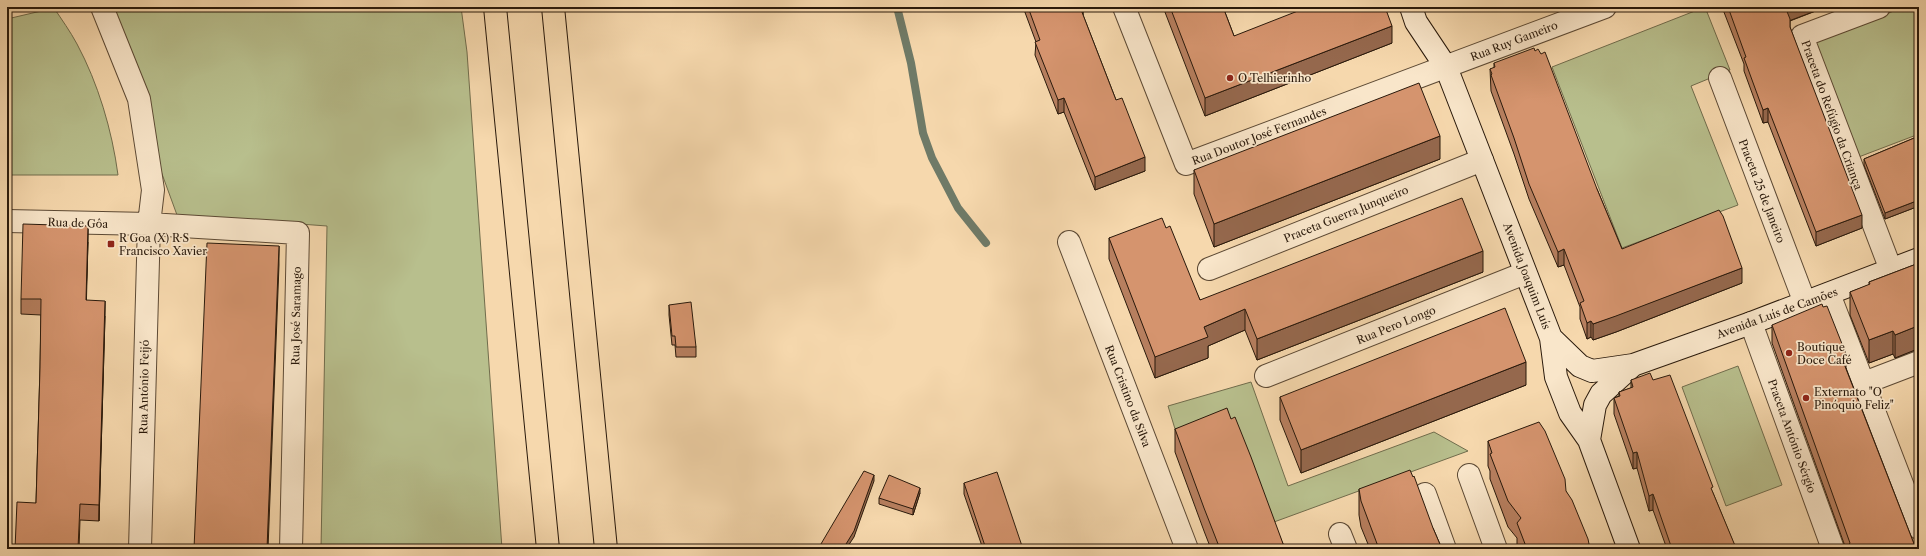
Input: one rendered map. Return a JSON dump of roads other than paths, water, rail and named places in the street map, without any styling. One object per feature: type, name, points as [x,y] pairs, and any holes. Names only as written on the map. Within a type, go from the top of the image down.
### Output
[{"type":"highway","points":[[495,7],[548,549]]},
{"type":"highway","points":[[553,7],[606,549]]},
{"type":"street","name":"Rua António Feijó","points":[[102,7],[139,99],[153,190],[148,224],[140,549]]},
{"type":"street","name":"Rua Doutor José Fernandes","points":[[1124,7],[1186,164],[1446,67]]},
{"type":"street","name":"Avenida Joaquim Luís","points":[[1411,7],[1416,22],[1446,67],[1551,338],[1556,377],[1570,413],[1589,440],[1630,549]]},
{"type":"street","name":"Rua Ruy Gameiro","points":[[1446,67],[1605,7]]},
{"type":"street","name":"Praceta do Refúgio da Criança","points":[[1880,7],[1802,36],[1891,270]]},
{"type":"street","name":"Praceta 25 de Janeiro","points":[[1720,78],[1805,303]]},
{"type":"street","name":"Praceta Guerra Junqueiro","points":[[1210,269],[1482,160]]},
{"type":"street","name":"Rua de Gôa","points":[[7,221],[148,224]]},
{"type":"street","name":"Rua José Saramago","points":[[148,224],[298,233],[291,549]]},
{"type":"street","name":"Rua Cristino da Silva","points":[[1069,242],[1188,549]]},
{"type":"street","name":"Avenida Luís de Camões","points":[[1551,338],[1580,366],[1592,371],[1633,366],[1751,324],[1919,259]]},
{"type":"street","name":"Rua Pero Longo","points":[[1266,376],[1525,273]]},
{"type":"street","points":[[1829,294],[1919,528]]},
{"type":"street","name":"Praceta António Sérgio","points":[[1751,324],[1833,549]]},
{"type":"street","points":[[1864,383],[1919,362]]},
{"type":"street","name":"Avenida Luís de Camões","points":[[1589,440],[1595,405],[1601,394],[1633,366]]},
{"type":"street","points":[[1469,475],[1496,549]]},
{"type":"street","points":[[1425,494],[1445,549]]},
{"type":"waterway","points":[[897,7],[911,63],[923,133],[932,158],[958,208],[986,243]]},
{"type":"place","name":"O Telhierinho","points":[[1230,78]]},
{"type":"place","name":"R Goa (X) R S Francisco Xavier","points":[[111,244]]},
{"type":"place","name":"Boutique Doce Café","points":[[1789,353]]},
{"type":"place","name":"Externato \"O Pinóquio Feliz\"","points":[[1806,398]]}]
